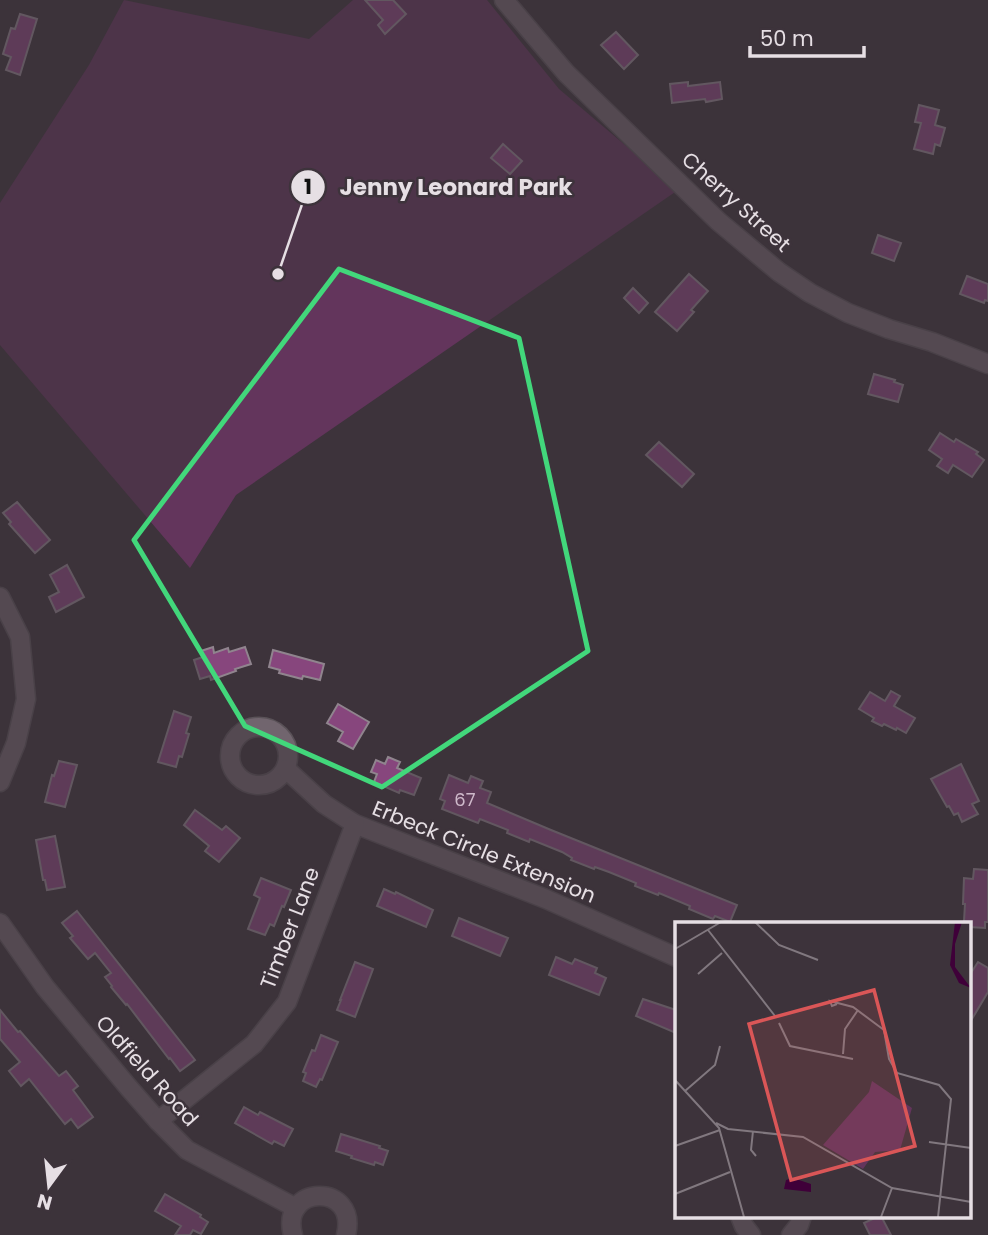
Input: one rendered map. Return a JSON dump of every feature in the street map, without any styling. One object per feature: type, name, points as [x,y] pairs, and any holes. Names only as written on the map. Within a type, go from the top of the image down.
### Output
[{"type":"street","name":"Cherry Street","points":[[504,0],[566,73],[718,221],[779,272],[810,293],[848,313],[988,364]]},
{"type":"street","points":[[0,597],[20,638],[26,699],[16,743],[0,782]]},
{"type":"street","name":"Erbeck Circle Extension","points":[[286,769],[324,804],[355,824],[546,899],[675,956]]},
{"type":"street","name":"Timber Lane","points":[[158,1121],[254,1044],[287,1002],[355,824]]},
{"type":"street","name":"Oldfield Road","points":[[0,923],[45,987],[128,1088],[187,1150],[296,1208]]},
{"type":"street","points":[[293,1235],[292,1217],[296,1208],[302,1201],[319,1195],[337,1201],[344,1208],[348,1226],[346,1235]]},
{"type":"street","points":[[741,1218],[751,1235]]},
{"type":"street","points":[[791,1235],[801,1218]]},
{"type":"highlighted area","points":[[339,269],[519,338],[588,651],[382,787],[245,726],[134,540]]},
{"type":"shaded area","points":[[124,0],[309,39],[353,0],[487,0],[559,89],[678,190],[236,495],[190,568],[0,345],[0,203],[89,65]]},
{"type":"building","points":[[365,0],[393,0],[406,14],[385,34],[378,25],[383,20]]},
{"type":"building","points":[[20,14],[37,19],[20,75],[6,70],[11,57],[3,54],[11,28],[15,29]]},
{"type":"building","points":[[616,32],[638,55],[624,69],[601,45]]},
{"type":"building","points":[[688,82],[688,86],[720,82],[722,99],[672,103],[670,84]]},
{"type":"building","points":[[919,105],[939,110],[935,125],[945,128],[940,146],[935,144],[933,154],[914,149],[921,123],[915,122]]},
{"type":"building","points":[[503,144],[522,161],[510,174],[491,158]]},
{"type":"building","points":[[878,235],[901,243],[894,261],[872,253]]},
{"type":"building","points":[[689,274],[708,291],[677,331],[655,312]]},
{"type":"building","points":[[967,276],[988,284],[988,301],[985,300],[984,303],[960,294]]},
{"type":"building","points":[[633,288],[648,303],[639,313],[624,298]]},
{"type":"building","points":[[874,374],[903,385],[898,402],[868,394]]},
{"type":"building","points":[[940,433],[978,452],[976,454],[984,460],[972,477],[953,465],[948,473],[937,466],[942,459],[929,450]]},
{"type":"building","points":[[659,442],[694,474],[682,487],[646,455]]},
{"type":"building","points":[[17,502],[50,540],[35,553],[9,524],[11,522],[3,513]]},
{"type":"building","points":[[67,565],[84,597],[56,612],[49,597],[59,592],[50,575]]},
{"type":"building","points":[[213,647],[214,653],[228,648],[229,652],[245,647],[251,664],[211,680],[210,676],[200,679],[194,660],[203,657],[201,651]]},
{"type":"building","points":[[273,650],[324,664],[320,680],[303,676],[302,679],[279,673],[280,670],[269,667]]},
{"type":"building","points":[[891,691],[900,696],[894,706],[915,718],[906,733],[872,721],[874,718],[859,709],[870,692],[885,701]]},
{"type":"building","points":[[338,704],[369,722],[353,749],[338,741],[343,732],[327,723]]},
{"type":"building","points":[[174,711],[191,717],[186,733],[189,734],[176,767],[158,762]]},
{"type":"building","points":[[388,757],[400,762],[397,768],[421,778],[414,795],[400,790],[399,793],[374,782],[377,774],[371,772],[376,760],[385,764]]},
{"type":"building","points":[[59,761],[77,765],[65,807],[45,802],[52,775],[54,776]]},
{"type":"building","points":[[961,764],[979,801],[972,804],[978,814],[962,822],[958,813],[954,815],[949,806],[947,807],[931,779]]},
{"type":"building","points":[[449,775],[468,783],[471,776],[483,781],[480,788],[491,792],[487,803],[737,905],[730,922],[715,916],[713,919],[689,909],[690,906],[635,886],[636,883],[609,872],[571,860],[572,858],[562,852],[530,839],[529,842],[480,819],[478,823],[442,809],[445,801],[440,799]]},
{"type":"building","points":[[195,810],[222,830],[226,826],[240,838],[219,862],[205,851],[209,846],[184,825]]},
{"type":"building","points":[[55,836],[65,887],[47,890],[36,840]]},
{"type":"building","points":[[974,869],[988,870],[988,922],[985,922],[985,928],[970,927],[970,922],[964,921],[964,878],[973,879]]},
{"type":"building","points":[[261,878],[291,890],[274,926],[270,924],[265,935],[248,929],[260,898],[254,895]]},
{"type":"building","points":[[384,889],[433,910],[426,927],[377,906]]},
{"type":"building","points":[[77,911],[195,1060],[180,1071],[111,987],[105,977],[111,973],[95,953],[88,959],[70,938],[73,936],[62,923]]},
{"type":"building","points":[[459,918],[508,938],[500,956],[452,936]]},
{"type":"building","points":[[556,957],[572,964],[575,959],[597,968],[595,973],[606,978],[599,995],[549,975]]},
{"type":"building","points":[[355,962],[373,969],[355,1017],[337,1010]]},
{"type":"building","points":[[978,962],[988,968],[988,992],[970,1022],[970,974]]},
{"type":"building","points":[[643,999],[675,1010],[675,1033],[636,1016]]},
{"type":"building","points":[[0,1010],[59,1076],[66,1071],[78,1086],[73,1090],[93,1117],[78,1128],[71,1119],[65,1124],[29,1079],[21,1086],[9,1071],[20,1062],[0,1039]]},
{"type":"building","points":[[321,1035],[338,1042],[322,1080],[320,1079],[316,1087],[303,1081],[306,1073],[303,1072]]},
{"type":"building","points":[[244,1107],[293,1129],[284,1146],[274,1141],[272,1144],[235,1123]]},
{"type":"building","points":[[341,1134],[388,1151],[383,1165],[375,1162],[374,1165],[336,1151]]},
{"type":"building","points":[[165,1194],[208,1222],[201,1234],[193,1230],[190,1235],[175,1235],[181,1226],[155,1211]]},
{"type":"building","points":[[882,1218],[891,1235],[870,1235],[864,1223]]},
{"type":"place","name":"Jenny Leonard Park","points":[[278,274]]}]
